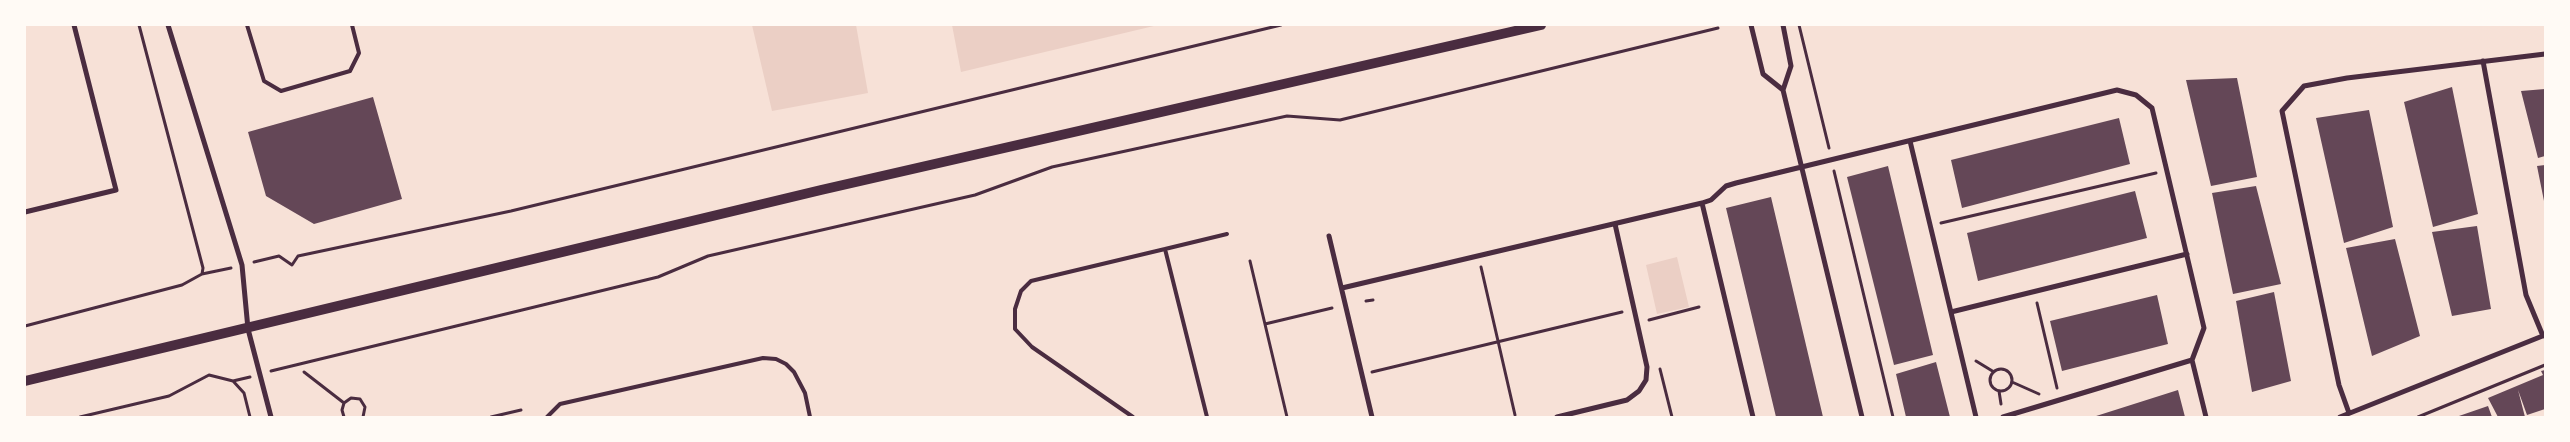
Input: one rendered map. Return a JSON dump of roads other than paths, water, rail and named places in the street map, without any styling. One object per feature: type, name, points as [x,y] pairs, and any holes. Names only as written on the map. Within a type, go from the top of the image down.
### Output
[{"type":"main road","points":[[25,381],[248,329],[304,313],[522,264],[821,190],[1541,25]]},
{"type":"street","points":[[25,212],[116,190],[74,25]]},
{"type":"street","points":[[168,25],[242,265],[248,329],[271,417]]},
{"type":"street","points":[[1751,25],[1763,74],[1783,90]]},
{"type":"street","points":[[1783,25],[1791,66],[1783,90],[1862,417]]},
{"type":"street","points":[[2349,413],[2339,385],[2282,111],[2304,86],[2347,78],[2545,54]]},
{"type":"street","points":[[2340,417],[2544,335],[2526,295],[2483,61]]},
{"type":"street","points":[[1342,288],[1702,203],[1711,200],[1726,186],[2117,90],[2136,96],[2152,108],[2204,328],[2192,360],[2206,417]]},
{"type":"street","points":[[1910,141],[1976,417]]},
{"type":"street","points":[[1702,203],[1753,417]]},
{"type":"street","points":[[1557,417],[1627,400],[1639,391],[1646,380],[1647,367],[1615,224]]},
{"type":"street","points":[[1329,236],[1372,417]]},
{"type":"street","points":[[1951,312],[2186,254]]},
{"type":"street","points":[[2003,417],[2192,360]]},
{"type":"lane","points":[[247,25],[264,81],[281,91],[350,71],[359,53],[352,25]]},
{"type":"lane","points":[[1133,417],[1032,347],[1016,329],[1015,309],[1021,291],[1031,281],[1227,234]]},
{"type":"lane","points":[[1165,249],[1207,417]]},
{"type":"lane","points":[[547,417],[560,404],[763,358],[776,359],[786,364],[794,372],[805,393],[810,417]]}]
